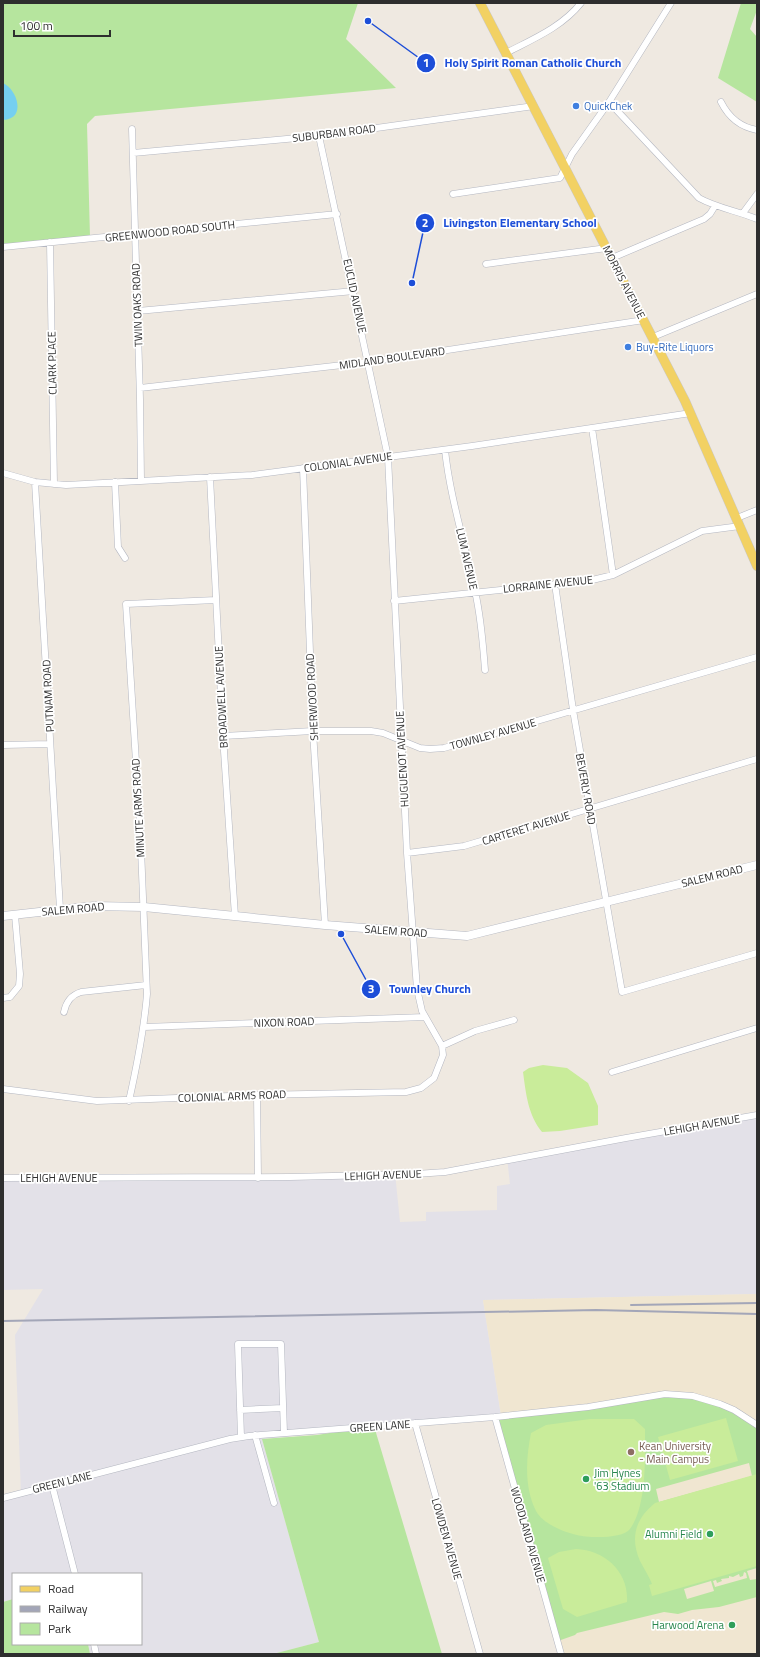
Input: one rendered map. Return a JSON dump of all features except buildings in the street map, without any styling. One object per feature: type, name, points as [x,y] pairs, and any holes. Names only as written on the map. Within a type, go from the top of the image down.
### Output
[{"type":"main road","name":"MORRIS AVENUE","points":[[480,3],[691,413],[757,566]]},
{"type":"street","points":[[506,53],[556,26],[569,16],[581,3]]},
{"type":"street","points":[[452,194],[560,178],[572,154],[609,102],[671,3]]},
{"type":"street","points":[[609,102],[699,198],[715,206],[743,213],[757,219]]},
{"type":"street","points":[[721,102],[726,112],[737,123],[757,130]]},
{"type":"street","name":"SUBURBAN ROAD","points":[[133,153],[319,136],[534,106]]},
{"type":"street","name":"TWIN OAKS ROAD","points":[[132,129],[140,388],[141,481]]},
{"type":"street","name":"EUCLID AVENUE","points":[[319,136],[354,291],[388,457]]},
{"type":"street","points":[[743,213],[757,194]]},
{"type":"street","points":[[612,258],[704,219],[710,214],[715,206]]},
{"type":"street","name":"GREENWOOD ROAD SOUTH","points":[[3,247],[337,214]]},
{"type":"street","name":"CLARK PLACE","points":[[50,242],[54,484]]},
{"type":"street","points":[[486,264],[607,248]]},
{"type":"street","points":[[138,311],[354,291]]},
{"type":"street","points":[[653,338],[757,294]]},
{"type":"street","name":"MIDLAND BOULEVARD","points":[[140,388],[369,362],[644,320]]},
{"type":"street","name":"COLONIAL AVENUE","points":[[3,473],[36,482],[66,485],[252,475],[445,450],[691,413]]},
{"type":"street","points":[[592,428],[613,575]]},
{"type":"street","name":"LUM AVENUE","points":[[445,450],[448,474],[475,592],[482,632],[485,670]]},
{"type":"street","name":"HUGUENOT AVENUE","points":[[388,457],[407,853],[417,989],[425,1017],[442,1046],[443,1056]]},
{"type":"street","name":"SHERWOOD ROAD","points":[[302,468],[313,731],[326,925]]},
{"type":"street","name":"BROADWELL AVENUE","points":[[210,477],[223,736],[235,916]]},
{"type":"street","name":"PUTNAM ROAD","points":[[36,482],[60,910]]},
{"type":"street","points":[[115,482],[118,547],[125,558]]},
{"type":"street","name":"LORRAINE AVENUE","points":[[394,601],[588,581],[613,575],[702,531],[738,522],[757,510]]},
{"type":"street","name":"BEVERLY ROAD","points":[[554,584],[573,710],[622,992],[757,953]]},
{"type":"street","name":"MINUTE ARMS ROAD","points":[[129,1101],[140,1055],[144,1027],[146,985],[144,907],[126,604],[216,600]]},
{"type":"street","name":"TOWNLEY AVENUE","points":[[223,736],[313,731],[371,731],[383,733],[420,748],[430,750],[444,748],[757,656]]},
{"type":"street","points":[[3,746],[50,744]]},
{"type":"street","name":"CARTERET AVENUE","points":[[407,853],[464,846],[757,759]]},
{"type":"street","name":"SALEM ROAD","points":[[3,916],[94,906],[144,907],[326,925],[467,936],[757,865]]},
{"type":"street","points":[[3,998],[10,997],[19,986],[20,974],[15,915]]},
{"type":"street","points":[[64,1012],[65,1006],[74,994],[146,985]]},
{"type":"street","name":"NIXON ROAD","points":[[144,1027],[425,1017]]},
{"type":"street","points":[[442,1046],[475,1031],[514,1020]]},
{"type":"street","points":[[612,1072],[757,1028]]},
{"type":"street","name":"COLONIAL ARMS ROAD","points":[[3,1089],[97,1101],[413,1091],[421,1088],[434,1078],[443,1056]]},
{"type":"street","points":[[257,1095],[258,1178]]},
{"type":"street","name":"LEHIGH AVENUE","points":[[3,1178],[258,1178],[445,1172],[757,1115]]},
{"type":"street","points":[[241,1437],[238,1344],[281,1344],[284,1433]]},
{"type":"street","name":"GREEN LANE","points":[[3,1498],[241,1437],[495,1417],[588,1407],[664,1394],[693,1396],[720,1404],[734,1410],[757,1425]]},
{"type":"street","points":[[240,1410],[283,1408]]},
{"type":"street","name":"WOODLAND AVENUE","points":[[495,1417],[562,1654]]},
{"type":"street","name":"LOWDEN AVENUE","points":[[414,1423],[480,1654]]},
{"type":"street","points":[[255,1435],[274,1503]]},
{"type":"street","points":[[52,1485],[75,1573]]},
{"type":"shaded area","points":[[757,1114],[757,1294],[483,1300],[501,1416],[262,1439],[319,1642],[273,1654],[90,1654],[88,1645],[142,1645],[142,1573],[12,1573],[12,1599],[3,1602],[3,1499],[21,1494],[15,1335],[43,1289],[3,1290],[3,1180],[395,1173],[400,1222],[426,1221],[426,1212],[497,1210],[497,1186],[510,1184],[507,1158]]},
{"type":"shaded area","name":"Kean University - Main Campus","points":[[757,1294],[757,1654],[561,1654],[501,1415],[483,1300]]},
{"type":"green space","points":[[3,3],[358,3],[346,39],[396,88],[95,116],[87,124],[90,237],[3,246]]},
{"type":"green space","points":[[741,3],[757,3],[757,10],[750,29],[757,37],[757,102],[718,78]]},
{"type":"green space","points":[[543,1065],[567,1068],[588,1083],[598,1106],[598,1125],[560,1131],[542,1132],[531,1111],[523,1072],[529,1068]]},
{"type":"green space","points":[[665,1394],[707,1400],[757,1425],[757,1568],[747,1571],[750,1580],[757,1579],[757,1597],[719,1607],[692,1610],[678,1614],[664,1612],[577,1633],[558,1641],[495,1417]],"holes":[[[749,1463],[752,1476],[659,1502],[656,1489]],[[744,1572],[746,1573],[747,1578],[715,1587],[713,1581],[716,1580],[717,1583],[722,1581],[721,1579],[729,1578],[729,1576],[733,1577],[739,1574],[740,1577],[743,1576]],[[711,1581],[714,1591],[687,1599],[684,1589]]]},
{"type":"green space","points":[[726,1418],[738,1461],[670,1480],[658,1437]]},
{"type":"green space","name":"Jim Hynes '63 Stadium","points":[[590,1419],[634,1419],[645,1429],[644,1481],[640,1508],[630,1529],[620,1535],[589,1537],[560,1530],[539,1516],[529,1492],[527,1462],[531,1433],[546,1425]]},
{"type":"green space","points":[[374,1426],[442,1654],[273,1654],[319,1642],[262,1439],[317,1435]]},
{"type":"green space","points":[[757,1474],[757,1566],[652,1596],[649,1585],[652,1584],[640,1561],[635,1544],[636,1529],[648,1509],[655,1503]]},
{"type":"green space","points":[[576,1549],[596,1553],[613,1565],[624,1581],[627,1591],[627,1602],[577,1617],[563,1609],[548,1558],[559,1552]]},
{"type":"green space","points":[[12,1599],[12,1645],[88,1645],[90,1654],[3,1654],[3,1602]]},
{"type":"water","points":[[3,83],[12,91],[17,103],[17,109],[15,115],[3,120]]},
{"type":"railway","points":[[631,1305],[757,1303]]},
{"type":"railway","points":[[3,1321],[596,1310],[757,1314]]},
{"type":"place","name":"Holy Spirit Roman Catholic Church","points":[[368,21]]},
{"type":"place","name":"QuickChek","points":[[576,106]]},
{"type":"place","name":"Livingston Elementary School","points":[[412,283]]},
{"type":"place","name":"Buy-Rite Liquors","points":[[628,347]]},
{"type":"place","name":"Townley Church","points":[[341,934]]},
{"type":"place","name":"Kean University - Main Campus","points":[[631,1452]]},
{"type":"place","name":"Jim Hynes '63 Stadium","points":[[586,1479]]},
{"type":"place","name":"Alumni Field","points":[[710,1534]]},
{"type":"place","name":"Harwood Arena","points":[[732,1625]]}]
